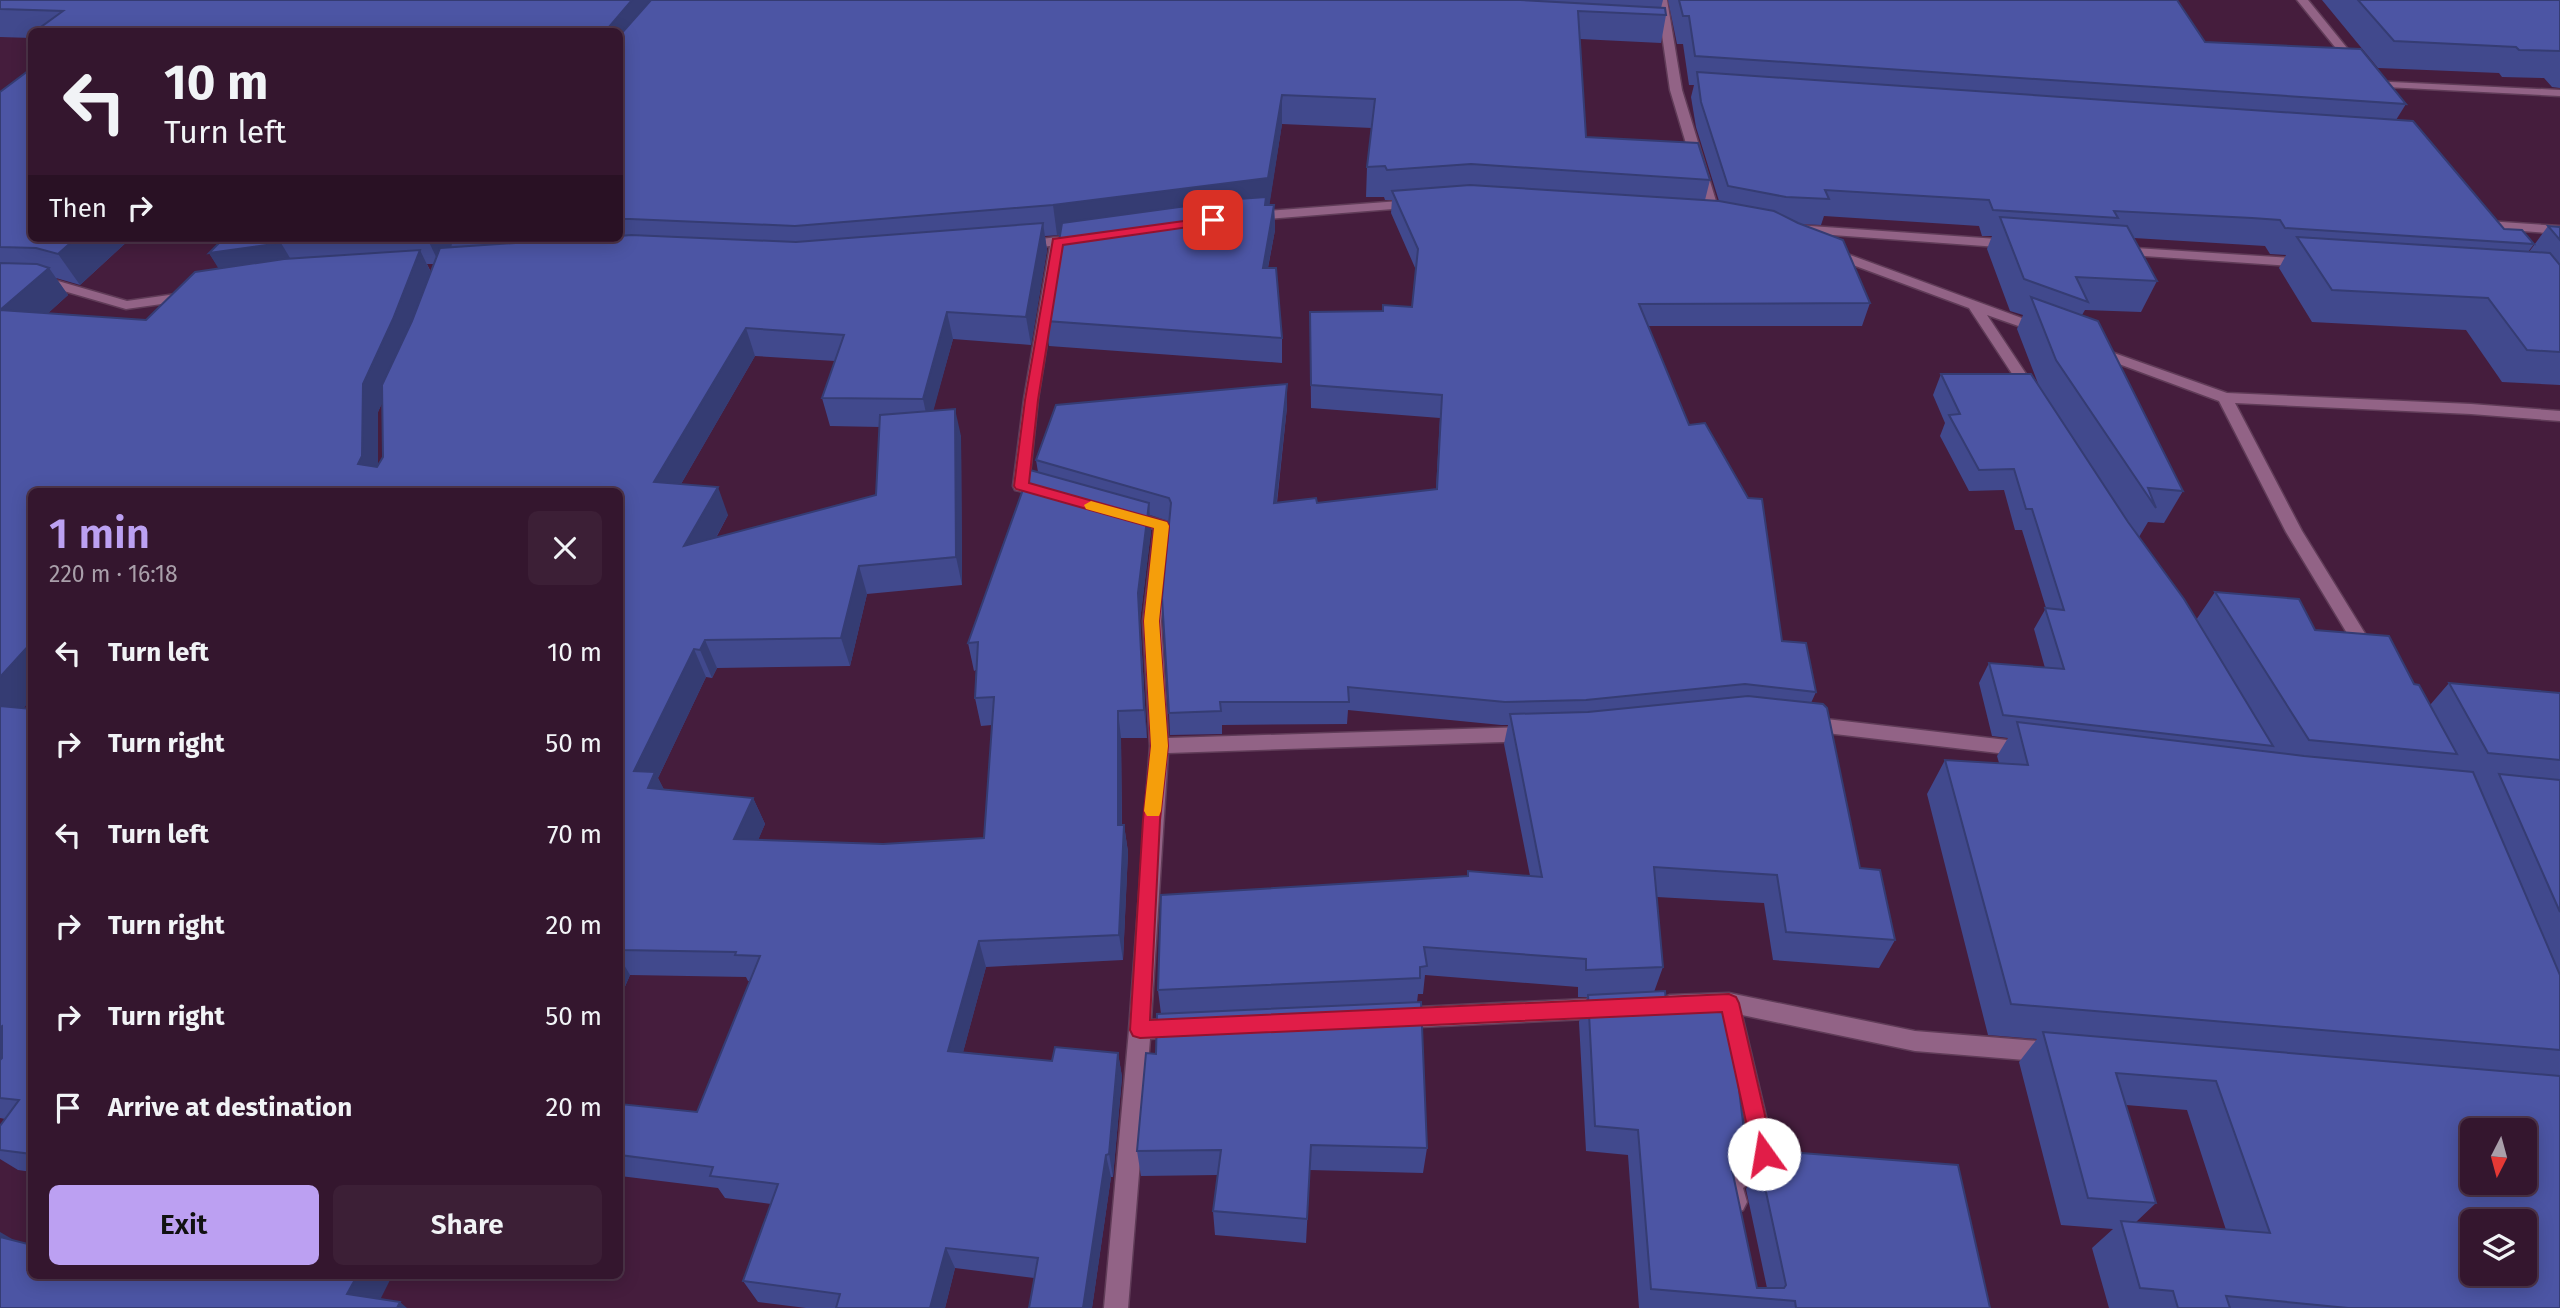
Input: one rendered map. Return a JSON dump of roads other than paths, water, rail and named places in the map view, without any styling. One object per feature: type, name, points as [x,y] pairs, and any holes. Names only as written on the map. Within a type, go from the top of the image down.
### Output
[{"type":"street","points":[[1662,0],[1660,31],[1683,90],[1707,216],[1737,221]]},
{"type":"street","points":[[2289,0],[2303,1],[2374,89],[2560,93]]},
{"type":"street","points":[[1238,217],[1428,203]]},
{"type":"street","points":[[2488,225],[2560,230]]},
{"type":"street","points":[[2021,244],[1786,231],[1816,247],[2049,333]]},
{"type":"street","points":[[1003,247],[1096,237]]},
{"type":"street","points":[[1057,242],[1031,400],[1021,486],[1059,497]]},
{"type":"street","points":[[2104,250],[2325,264]]},
{"type":"street","points":[[0,284],[58,285],[126,305],[206,294]]},
{"type":"street","points":[[1974,305],[2039,404]]},
{"type":"street","points":[[2087,347],[2225,398],[2472,409],[2560,416]]},
{"type":"street","points":[[2225,398],[2294,532],[2379,671]]},
{"type":"street","points":[[1111,511],[1162,526],[1152,621],[1159,746],[1140,1030],[1116,1308]]},
{"type":"street","points":[[1792,722],[2041,751]]},
{"type":"street","points":[[1159,746],[1554,733]]},
{"type":"street","points":[[1729,1003],[1764,1154],[1731,1184],[1739,1221]]},
{"type":"street","points":[[1373,1019],[1729,1003],[1915,1041],[2066,1054]]},
{"type":"street","points":[[1140,1030],[1209,1026]]}]
